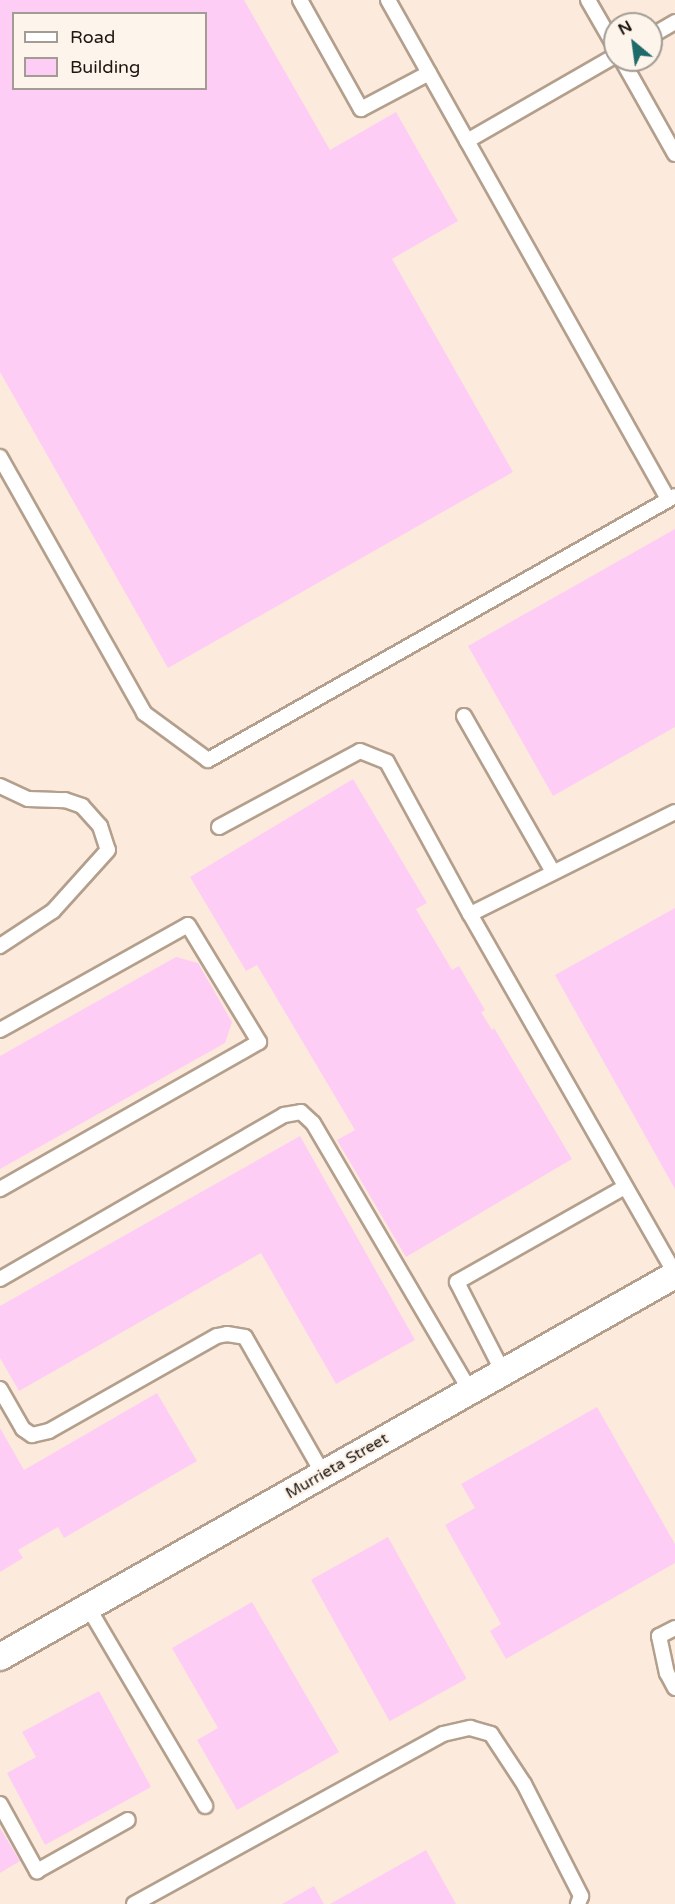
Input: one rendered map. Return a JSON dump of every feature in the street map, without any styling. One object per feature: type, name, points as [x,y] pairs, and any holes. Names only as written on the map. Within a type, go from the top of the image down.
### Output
[{"type":"street","name":"Murrieta Street","points":[[0,1658],[675,1274]]},
{"type":"lane","points":[[300,0],[361,109],[429,73]]},
{"type":"lane","points":[[0,457],[144,713],[208,760],[672,498],[388,0]]},
{"type":"lane","points":[[588,0],[603,26]]},
{"type":"lane","points":[[467,141],[603,63]]},
{"type":"lane","points":[[629,72],[675,154]]},
{"type":"lane","points":[[464,716],[553,872]]},
{"type":"lane","points":[[219,827],[360,751],[387,762],[470,914],[675,1274]]},
{"type":"lane","points":[[0,786],[28,799],[65,800],[82,806],[100,826],[108,850],[53,911],[0,946]]},
{"type":"lane","points":[[470,914],[675,812]]},
{"type":"lane","points":[[0,1030],[188,925],[259,1042],[0,1189]]},
{"type":"lane","points":[[0,1279],[284,1114],[301,1112],[313,1123],[470,1391]]},
{"type":"lane","points":[[503,1372],[457,1281],[626,1187]]},
{"type":"lane","points":[[0,1389],[23,1429],[32,1435],[49,1431],[217,1336],[227,1334],[245,1337],[323,1474]]},
{"type":"lane","points":[[88,1607],[205,1806]]},
{"type":"lane","points":[[675,1628],[659,1636],[667,1673],[675,1688]]},
{"type":"lane","points":[[134,1904],[443,1734],[470,1728],[491,1734],[524,1784],[581,1896],[578,1904]]},
{"type":"lane","points":[[0,1804],[38,1871],[128,1820]]},
{"type":"shaded area","points":[[0,0],[675,0],[675,1904],[0,1904]]},
{"type":"building","points":[[0,0],[244,0],[330,150],[396,112],[458,221],[392,259],[513,472],[168,668],[0,372]]},
{"type":"building","points":[[675,529],[675,727],[553,796],[468,646]]},
{"type":"building","points":[[353,779],[427,903],[416,909],[452,970],[459,966],[485,1010],[481,1012],[492,1030],[494,1028],[572,1159],[406,1257],[337,1140],[355,1130],[257,965],[246,971],[190,877]]},
{"type":"building","points":[[675,908],[675,1189],[555,975]]},
{"type":"building","points":[[176,957],[198,963],[232,1022],[225,1043],[0,1169],[0,1056]]},
{"type":"building","points":[[300,1136],[415,1340],[336,1384],[261,1253],[19,1391],[0,1358],[0,1306]]},
{"type":"building","points":[[157,1393],[197,1461],[64,1538],[58,1527],[18,1550],[23,1558],[0,1572],[0,1428],[24,1470]]},
{"type":"building","points":[[597,1407],[675,1544],[675,1563],[506,1659],[490,1631],[501,1624],[445,1525],[475,1508],[461,1484]]},
{"type":"building","points":[[388,1537],[467,1679],[390,1721],[311,1580]]},
{"type":"building","points":[[252,1602],[339,1752],[237,1810],[197,1740],[218,1728],[172,1648]]},
{"type":"building","points":[[99,1691],[151,1787],[45,1845],[7,1773],[36,1757],[22,1732]]},
{"type":"building","points":[[0,1828],[20,1861],[0,1873]]},
{"type":"building","points":[[426,1850],[456,1904],[330,1904]]},
{"type":"building","points":[[314,1886],[324,1904],[282,1904]]}]
